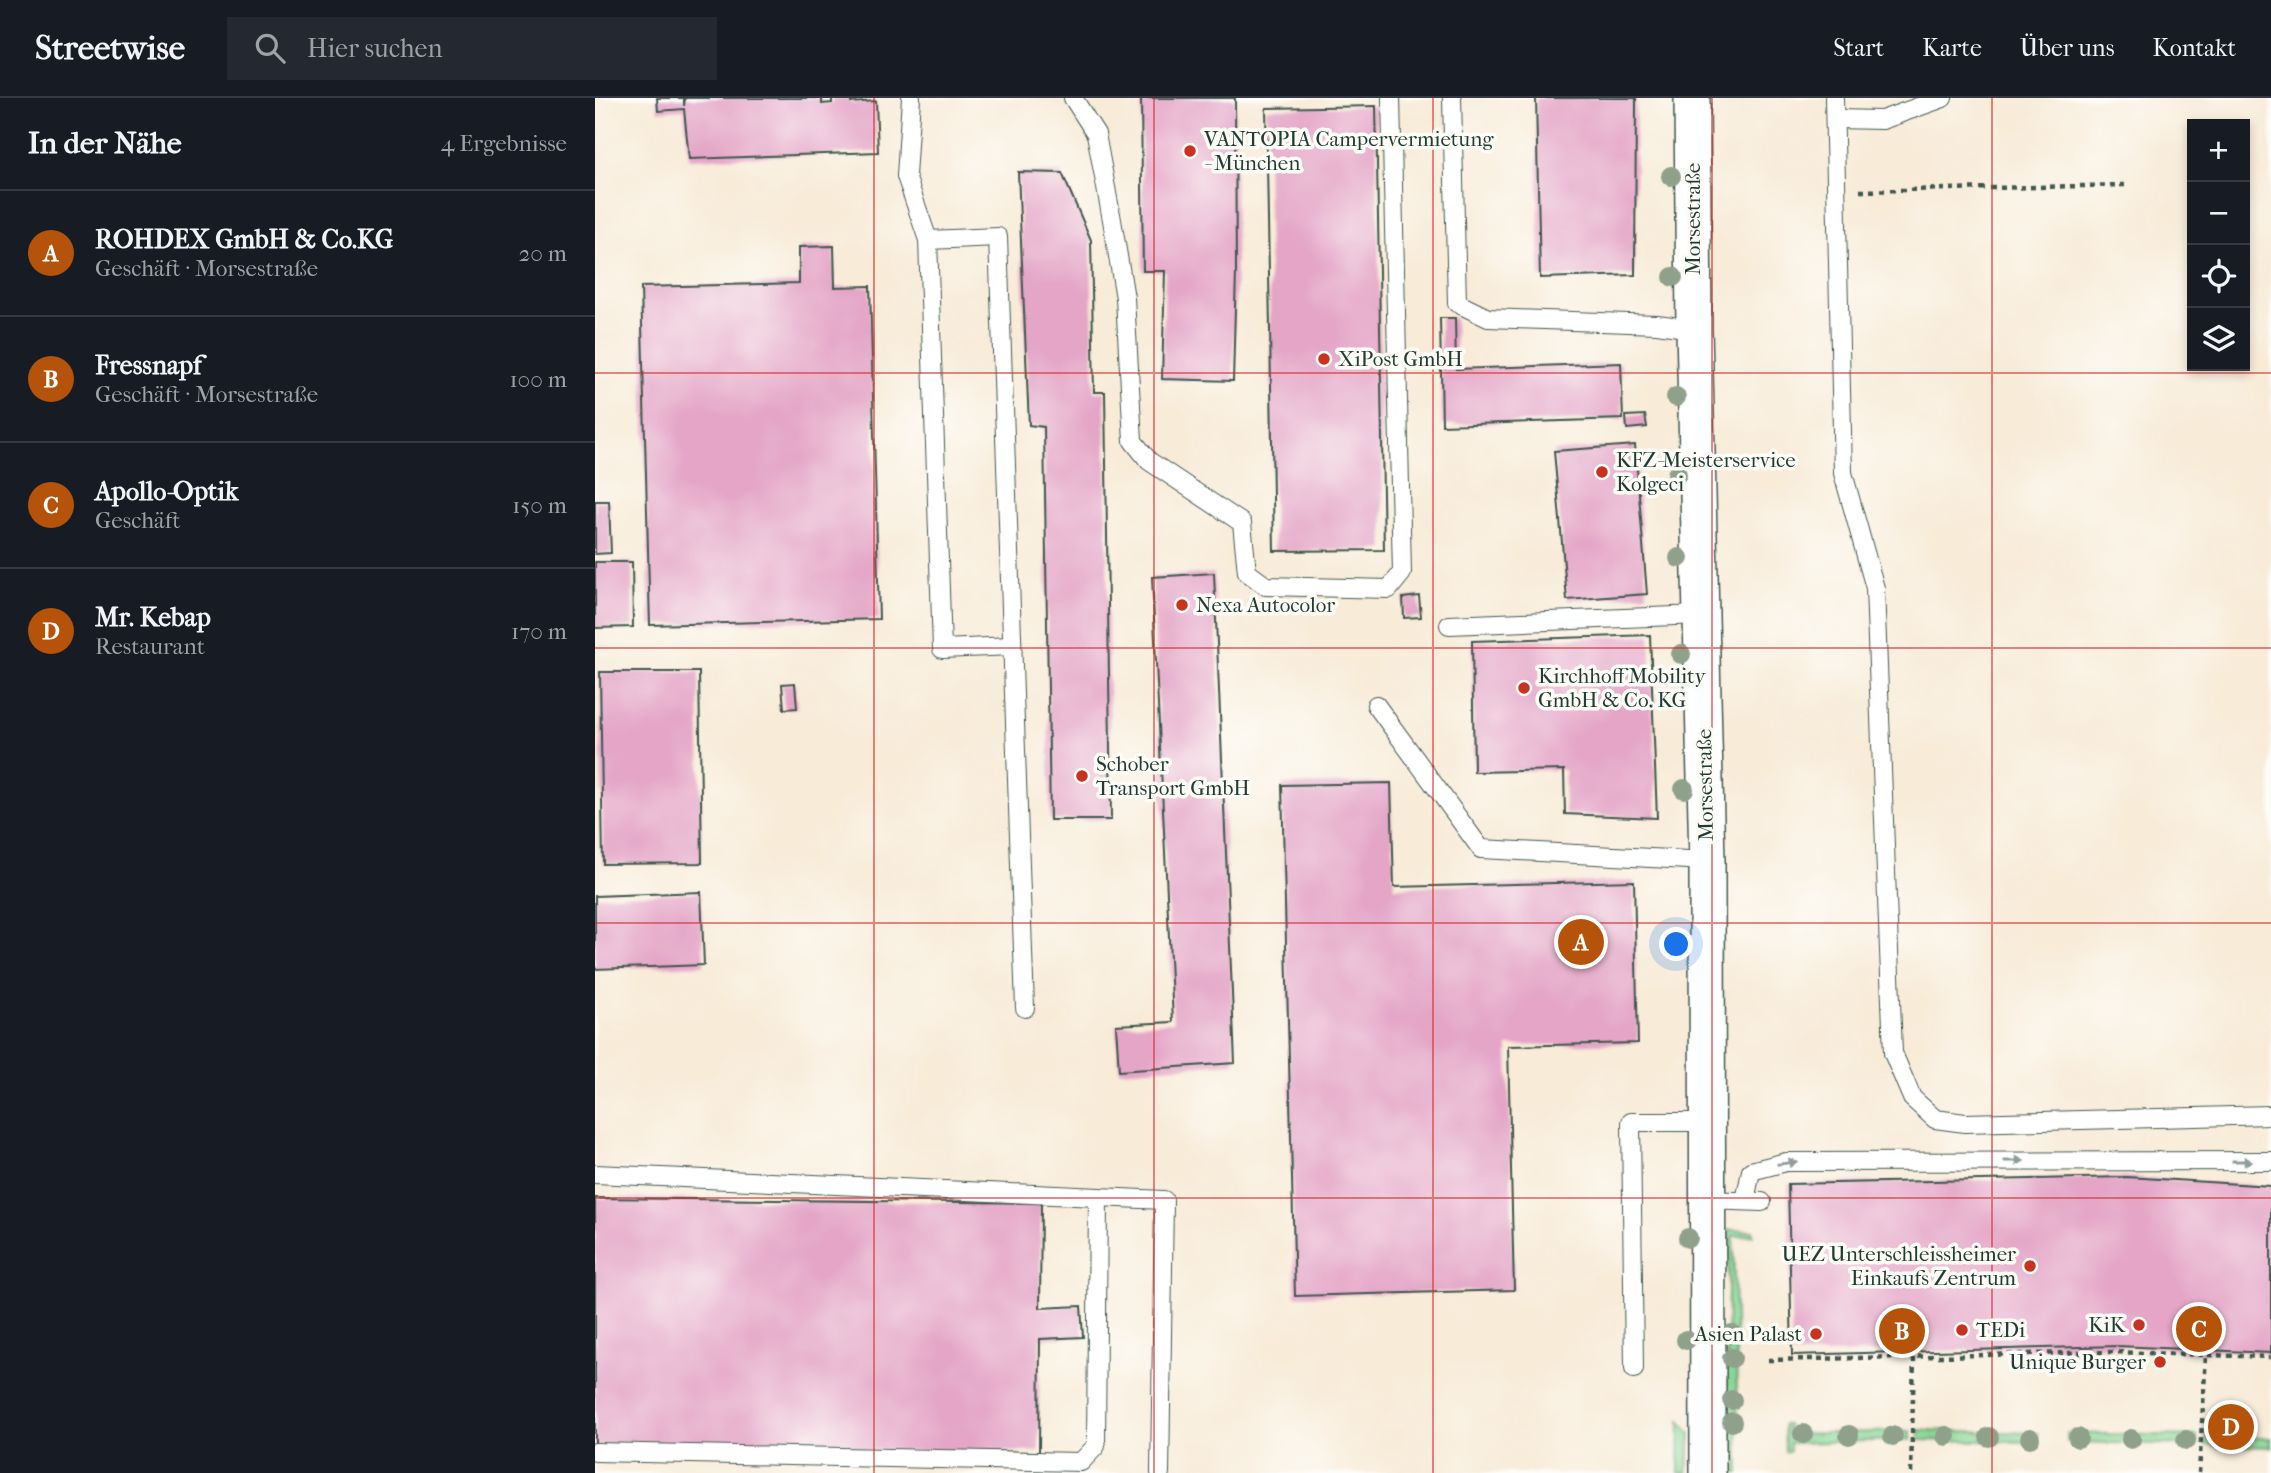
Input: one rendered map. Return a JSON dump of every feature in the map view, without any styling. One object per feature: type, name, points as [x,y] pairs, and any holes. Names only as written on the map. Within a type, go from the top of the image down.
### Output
[{"type":"street","name":"Morsestraße","points":[[1692,98],[1694,329],[1707,860],[1708,1473]]},
{"type":"lane","points":[[911,98],[906,176],[927,240],[942,649],[1012,646]]},
{"type":"lane","points":[[1073,98],[1096,134],[1112,220],[1125,298],[1133,441],[1149,461],[1242,523],[1247,572],[1266,586],[1389,589],[1402,573],[1391,98]]},
{"type":"lane","points":[[1452,98],[1457,303],[1488,318],[1657,324],[1694,329]]},
{"type":"lane","points":[[1835,98],[1843,473],[1875,588],[1893,1053],[1912,1098],[1935,1119],[1965,1123],[2271,1115]]},
{"type":"lane","points":[[1835,119],[1882,120],[1943,98]]},
{"type":"lane","points":[[927,240],[998,237],[1025,1008]]},
{"type":"lane","points":[[1449,625],[1701,615]]},
{"type":"lane","points":[[1376,705],[1481,849],[1707,860]]},
{"type":"lane","points":[[1634,1369],[1631,1122],[1707,1122]]},
{"type":"lane","points":[[1707,1200],[1754,1202],[1751,1171],[1786,1162],[2271,1161]]},
{"type":"lane","points":[[595,1174],[1164,1200],[1160,1473]]},
{"type":"lane","points":[[595,1452],[1081,1462],[1096,1446],[1098,1197]]},
{"type":"path","points":[[1836,191],[2125,184]]},
{"type":"path","points":[[1768,1360],[2113,1352],[2271,1357]]},
{"type":"path","points":[[2199,1473],[2206,1355]]},
{"type":"path","points":[[1912,1473],[1914,1357]]},
{"type":"green space","points":[[1729,1230],[1753,1231],[1753,1235],[1733,1236],[1739,1473],[1727,1473],[1725,1466]]},
{"type":"green space","points":[[1680,1421],[1691,1434],[1687,1473],[1679,1473]]},
{"type":"green space","points":[[1784,1425],[1788,1425],[1788,1434],[1910,1431],[1910,1440],[1790,1443],[1790,1451],[1785,1452]]},
{"type":"green space","points":[[1919,1430],[2038,1433],[2038,1442],[1919,1440]]},
{"type":"green space","points":[[2067,1433],[2197,1436],[2197,1445],[2067,1442]]},
{"type":"green space","points":[[2206,1437],[2271,1438],[2271,1447],[2206,1445]]},
{"type":"building","points":[[657,98],[684,98],[684,106],[685,98],[822,98],[822,104],[832,103],[832,98],[851,98],[851,103],[876,101],[878,152],[689,159],[684,109],[658,111]]},
{"type":"building","points":[[1141,98],[1235,98],[1236,271],[1233,381],[1162,379],[1165,271],[1143,271]]},
{"type":"building","points":[[1536,98],[1636,98],[1635,275],[1540,278]]},
{"type":"building","points":[[1376,106],[1384,550],[1274,551],[1266,108]]},
{"type":"building","points":[[1018,172],[1062,173],[1091,240],[1094,392],[1105,392],[1111,820],[1050,820],[1044,427],[1029,425]]},
{"type":"building","points":[[834,246],[835,287],[870,286],[879,619],[650,625],[641,287],[799,283],[799,247]]},
{"type":"building","points":[[1440,318],[1455,318],[1456,369],[1621,363],[1623,419],[1442,425]]},
{"type":"building","points":[[1645,415],[1647,427],[1627,429],[1626,416]]},
{"type":"building","points":[[1635,445],[1647,594],[1567,600],[1554,451]]},
{"type":"building","points":[[595,501],[609,501],[611,553],[595,554]]},
{"type":"building","points":[[595,562],[632,562],[633,627],[595,628]]},
{"type":"building","points":[[1214,573],[1235,1063],[1119,1071],[1116,1025],[1173,1022],[1152,577]]},
{"type":"building","points":[[1419,596],[1421,617],[1404,618],[1403,598]]},
{"type":"building","points":[[1650,635],[1657,818],[1565,814],[1564,770],[1474,772],[1472,641]]},
{"type":"building","points":[[600,672],[699,672],[702,863],[603,864]]},
{"type":"building","points":[[795,683],[797,708],[784,709],[782,684]]},
{"type":"building","points":[[1391,783],[1394,887],[1634,881],[1638,1043],[1508,1046],[1514,1290],[1295,1296],[1282,785]]},
{"type":"building","points":[[701,892],[704,965],[595,969],[595,896]]},
{"type":"building","name":"UEZ Unterschleissheimer Einkaufs Zentrum","points":[[2127,1177],[2271,1186],[2271,1353],[2118,1346],[1792,1355],[1788,1184]]},
{"type":"building","points":[[595,1198],[1041,1203],[1040,1308],[1081,1306],[1083,1337],[1040,1339],[1039,1452],[595,1447]]},
{"type":"building","points":[[2220,1422],[2237,1423],[2237,1433],[2219,1432]]},
{"type":"place","name":"VANTOPIA Campervermietung - München","points":[[1190,151]]},
{"type":"place","name":"XiPost GmbH","points":[[1324,359]]},
{"type":"place","name":"KFZ-Meisterservice Kolgeci","points":[[1602,472]]},
{"type":"place","name":"Nexa Autocolor","points":[[1182,605]]},
{"type":"place","name":"Kirchhoff Mobility GmbH & Co. KG","points":[[1524,688]]},
{"type":"place","name":"Schober Transport GmbH","points":[[1082,776]]},
{"type":"place","name":"ROHDEX GmbH & Co.KG","points":[[1581,942]]},
{"type":"place","name":"UEZ Unterschleissheimer Einkaufs Zentrum","points":[[2030,1266]]},
{"type":"place","name":"KiK","points":[[2139,1325]]},
{"type":"place","name":"Apollo-Optik","points":[[2199,1329]]},
{"type":"place","name":"TEDi","points":[[1962,1330]]},
{"type":"place","name":"Fressnapf","points":[[1902,1331]]},
{"type":"place","name":"Asien Palast","points":[[1816,1334]]},
{"type":"place","name":"Unique Burger","points":[[2160,1362]]},
{"type":"place","name":"Mr. Kebap","points":[[2231,1427]]}]
